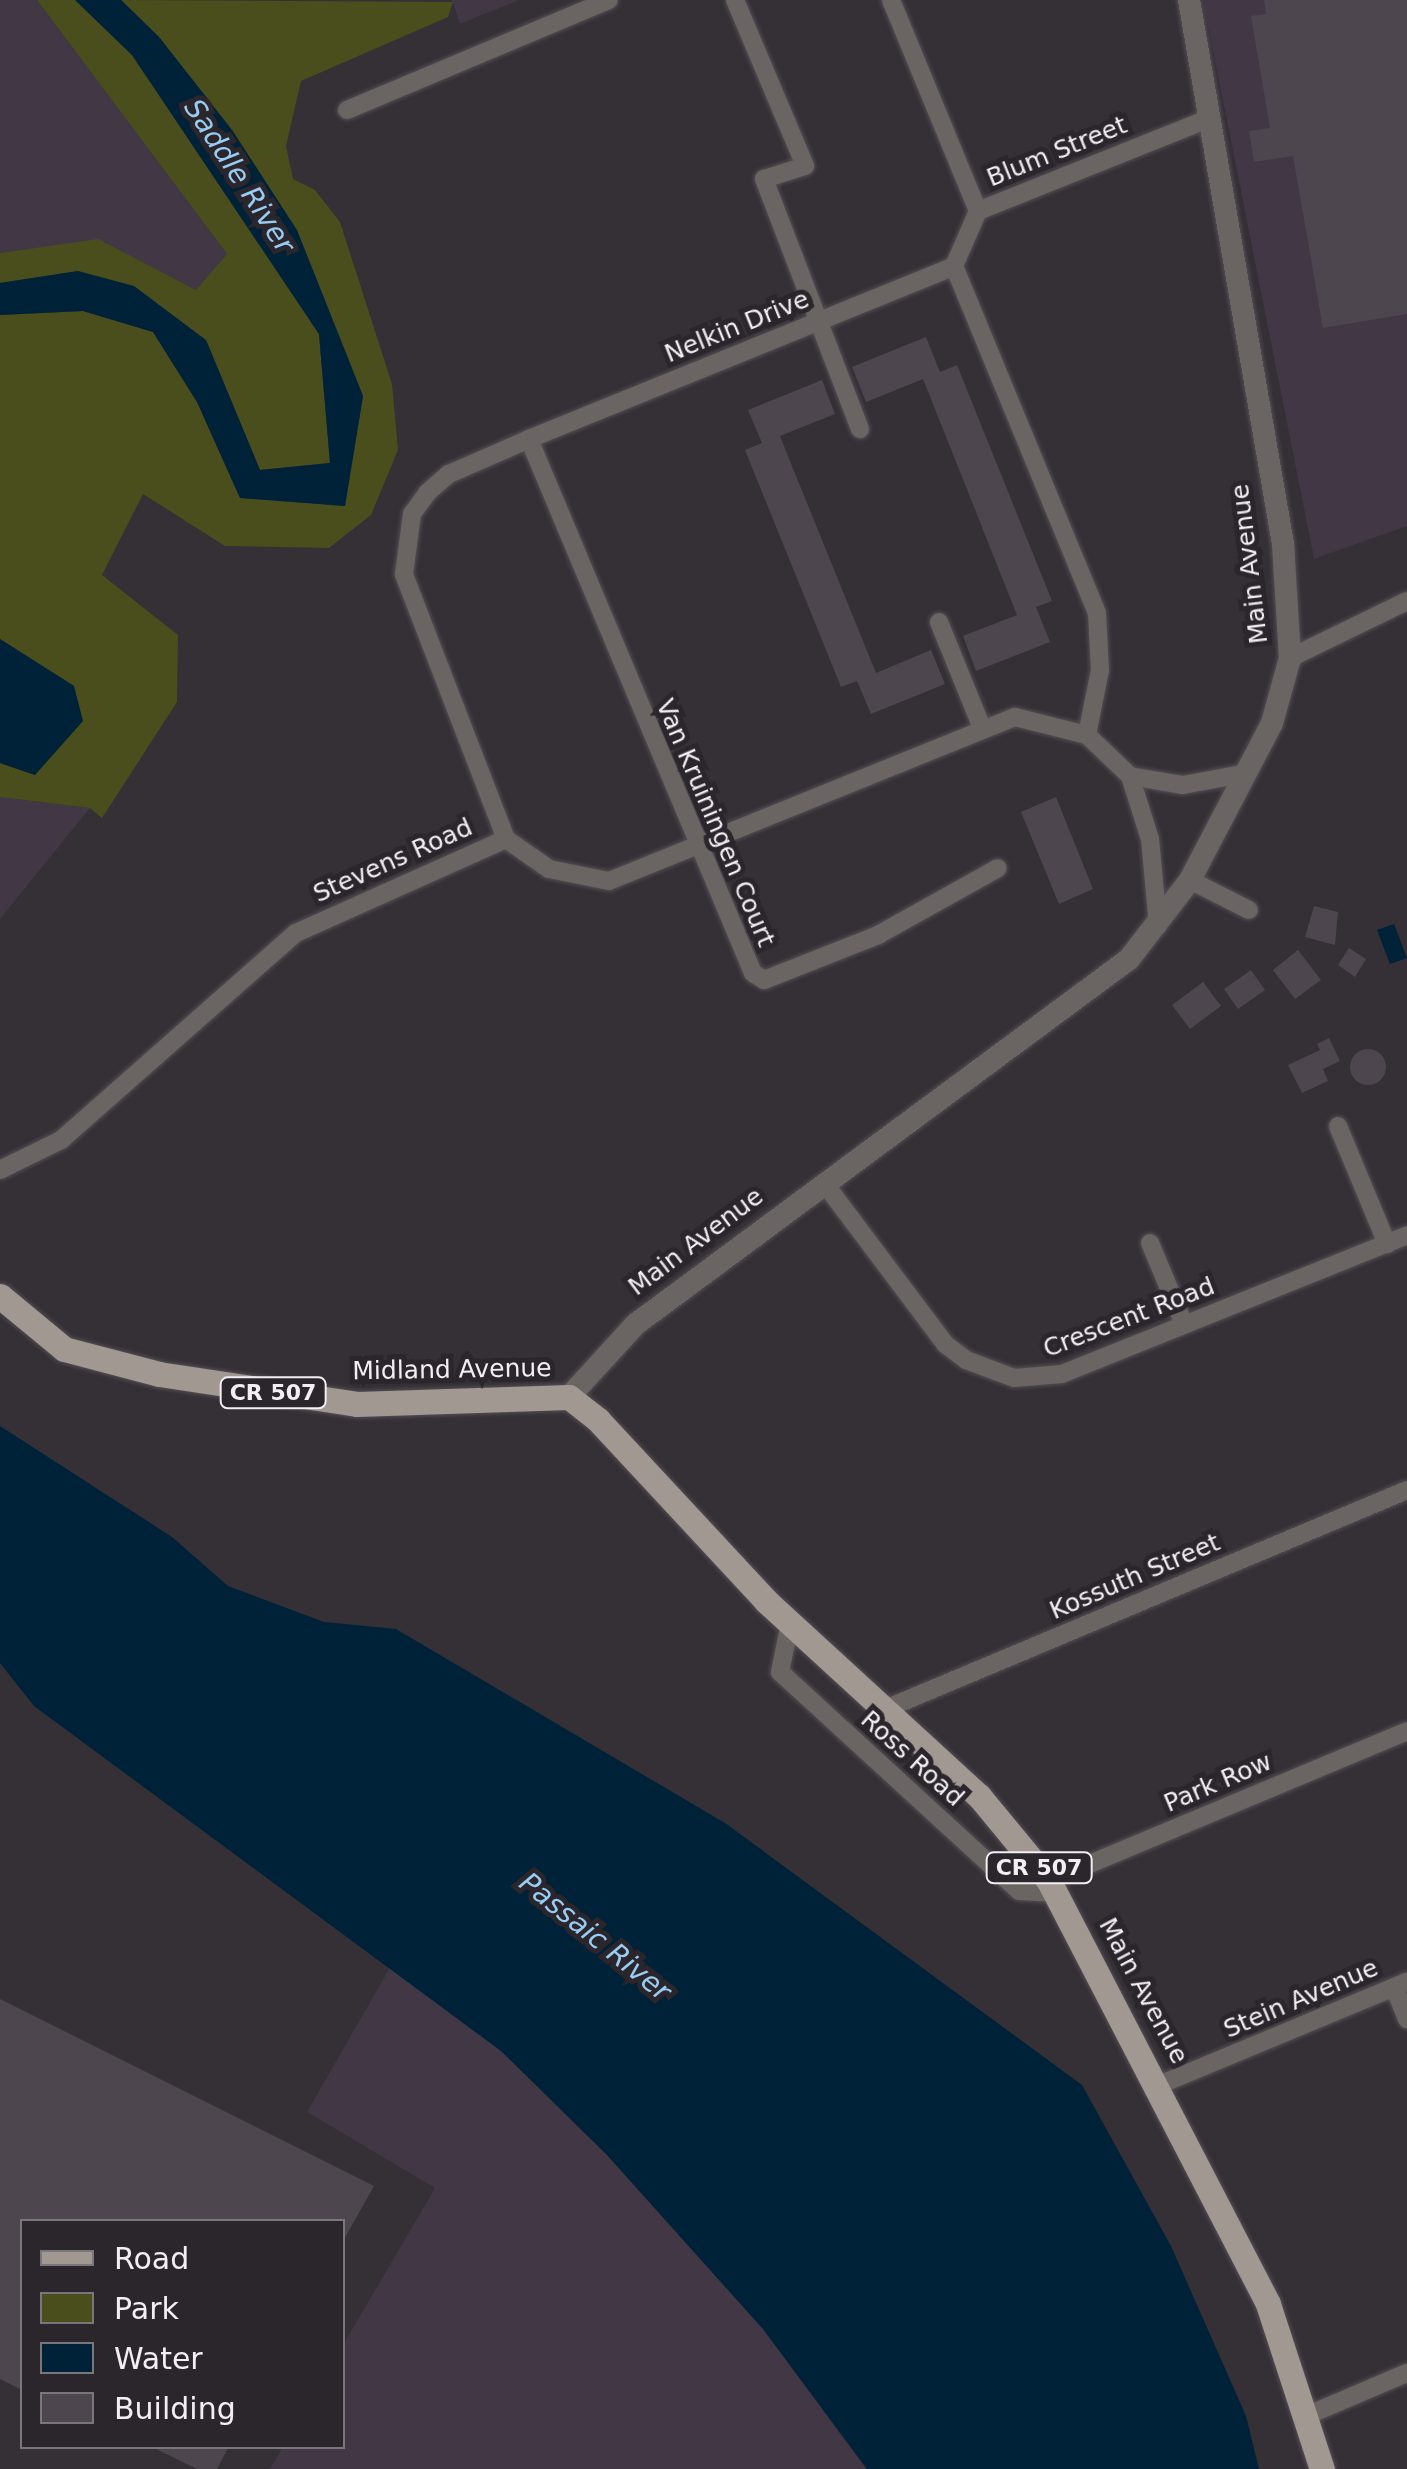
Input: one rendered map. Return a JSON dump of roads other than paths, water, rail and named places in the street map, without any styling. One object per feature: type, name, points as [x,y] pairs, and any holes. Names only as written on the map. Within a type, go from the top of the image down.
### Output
[{"type":"main road","name":"Midland Avenue","points":[[0,1296],[64,1348],[214,1384],[357,1404],[570,1397]]},
{"type":"main road","name":"Main Avenue","points":[[570,1397],[790,1623],[979,1796],[1052,1887],[1159,2085],[1268,2304],[1322,2469]]},
{"type":"street","points":[[347,110],[609,0]]},
{"type":"street","points":[[735,0],[805,166],[764,179],[860,429]]},
{"type":"street","points":[[891,0],[978,210]]},
{"type":"street","name":"Main Avenue","points":[[570,1397],[636,1324],[1116,971],[1158,926],[1190,880],[1272,723],[1290,658],[1282,544],[1189,0]]},
{"type":"street","name":"Blum Street","points":[[954,266],[978,210],[1211,118]]},
{"type":"street","points":[[954,266],[1096,612],[1100,670],[1086,735]]},
{"type":"street","name":"Nelkin Drive","points":[[506,839],[404,574],[405,540],[412,514],[448,474],[954,266]]},
{"type":"street","name":"Van Kruiningen Court","points":[[529,439],[745,962],[764,980],[878,935],[998,868]]},
{"type":"street","points":[[1290,658],[1407,601]]},
{"type":"street","points":[[939,622],[982,728]]},
{"type":"street","name":"Stevens Road","points":[[0,1170],[61,1140],[296,933],[506,839],[549,868],[609,881],[982,728],[1031,717],[1086,735],[1130,776],[1150,839],[1158,926]]},
{"type":"street","points":[[1130,776],[1183,785],[1247,774]]},
{"type":"street","points":[[1190,880],[1249,910]]},
{"type":"street","points":[[1338,1126],[1386,1244]]},
{"type":"street","name":"Crescent Road","points":[[825,1184],[945,1344],[988,1371],[1014,1378],[1062,1374],[1407,1235]]},
{"type":"street","points":[[1150,1243],[1184,1324]]},
{"type":"street","name":"Kossuth Street","points":[[883,1710],[1407,1490]]},
{"type":"street","name":"Ross Road","points":[[790,1623],[780,1672],[1018,1891],[1052,1887]]},
{"type":"street","name":"Park Row","points":[[1052,1887],[1407,1732]]},
{"type":"street","points":[[1400,1984],[1407,2020]]},
{"type":"street","name":"Stein Avenue","points":[[1159,2085],[1400,1984]]},
{"type":"street","points":[[1306,2416],[1407,2374]]},
{"type":"water","name":"Saddle River","points":[[75,0],[121,0],[159,37],[232,130],[297,230],[363,396],[345,506],[240,498],[197,402],[153,332],[83,311],[0,315],[0,283],[78,271],[134,286],[206,340],[260,470],[330,463],[319,334],[132,55]]},
{"type":"water","points":[[0,639],[74,686],[83,721],[35,775],[0,763]]},
{"type":"water","points":[[1394,924],[1407,958],[1390,964],[1377,930]]},
{"type":"water","name":"Passaic River","points":[[0,1426],[172,1537],[228,1586],[324,1622],[396,1629],[725,1823],[1082,2085],[1171,2246],[1246,2416],[1259,2469],[867,2469],[763,2329],[607,2155],[501,2051],[34,1706],[0,1663]]}]
